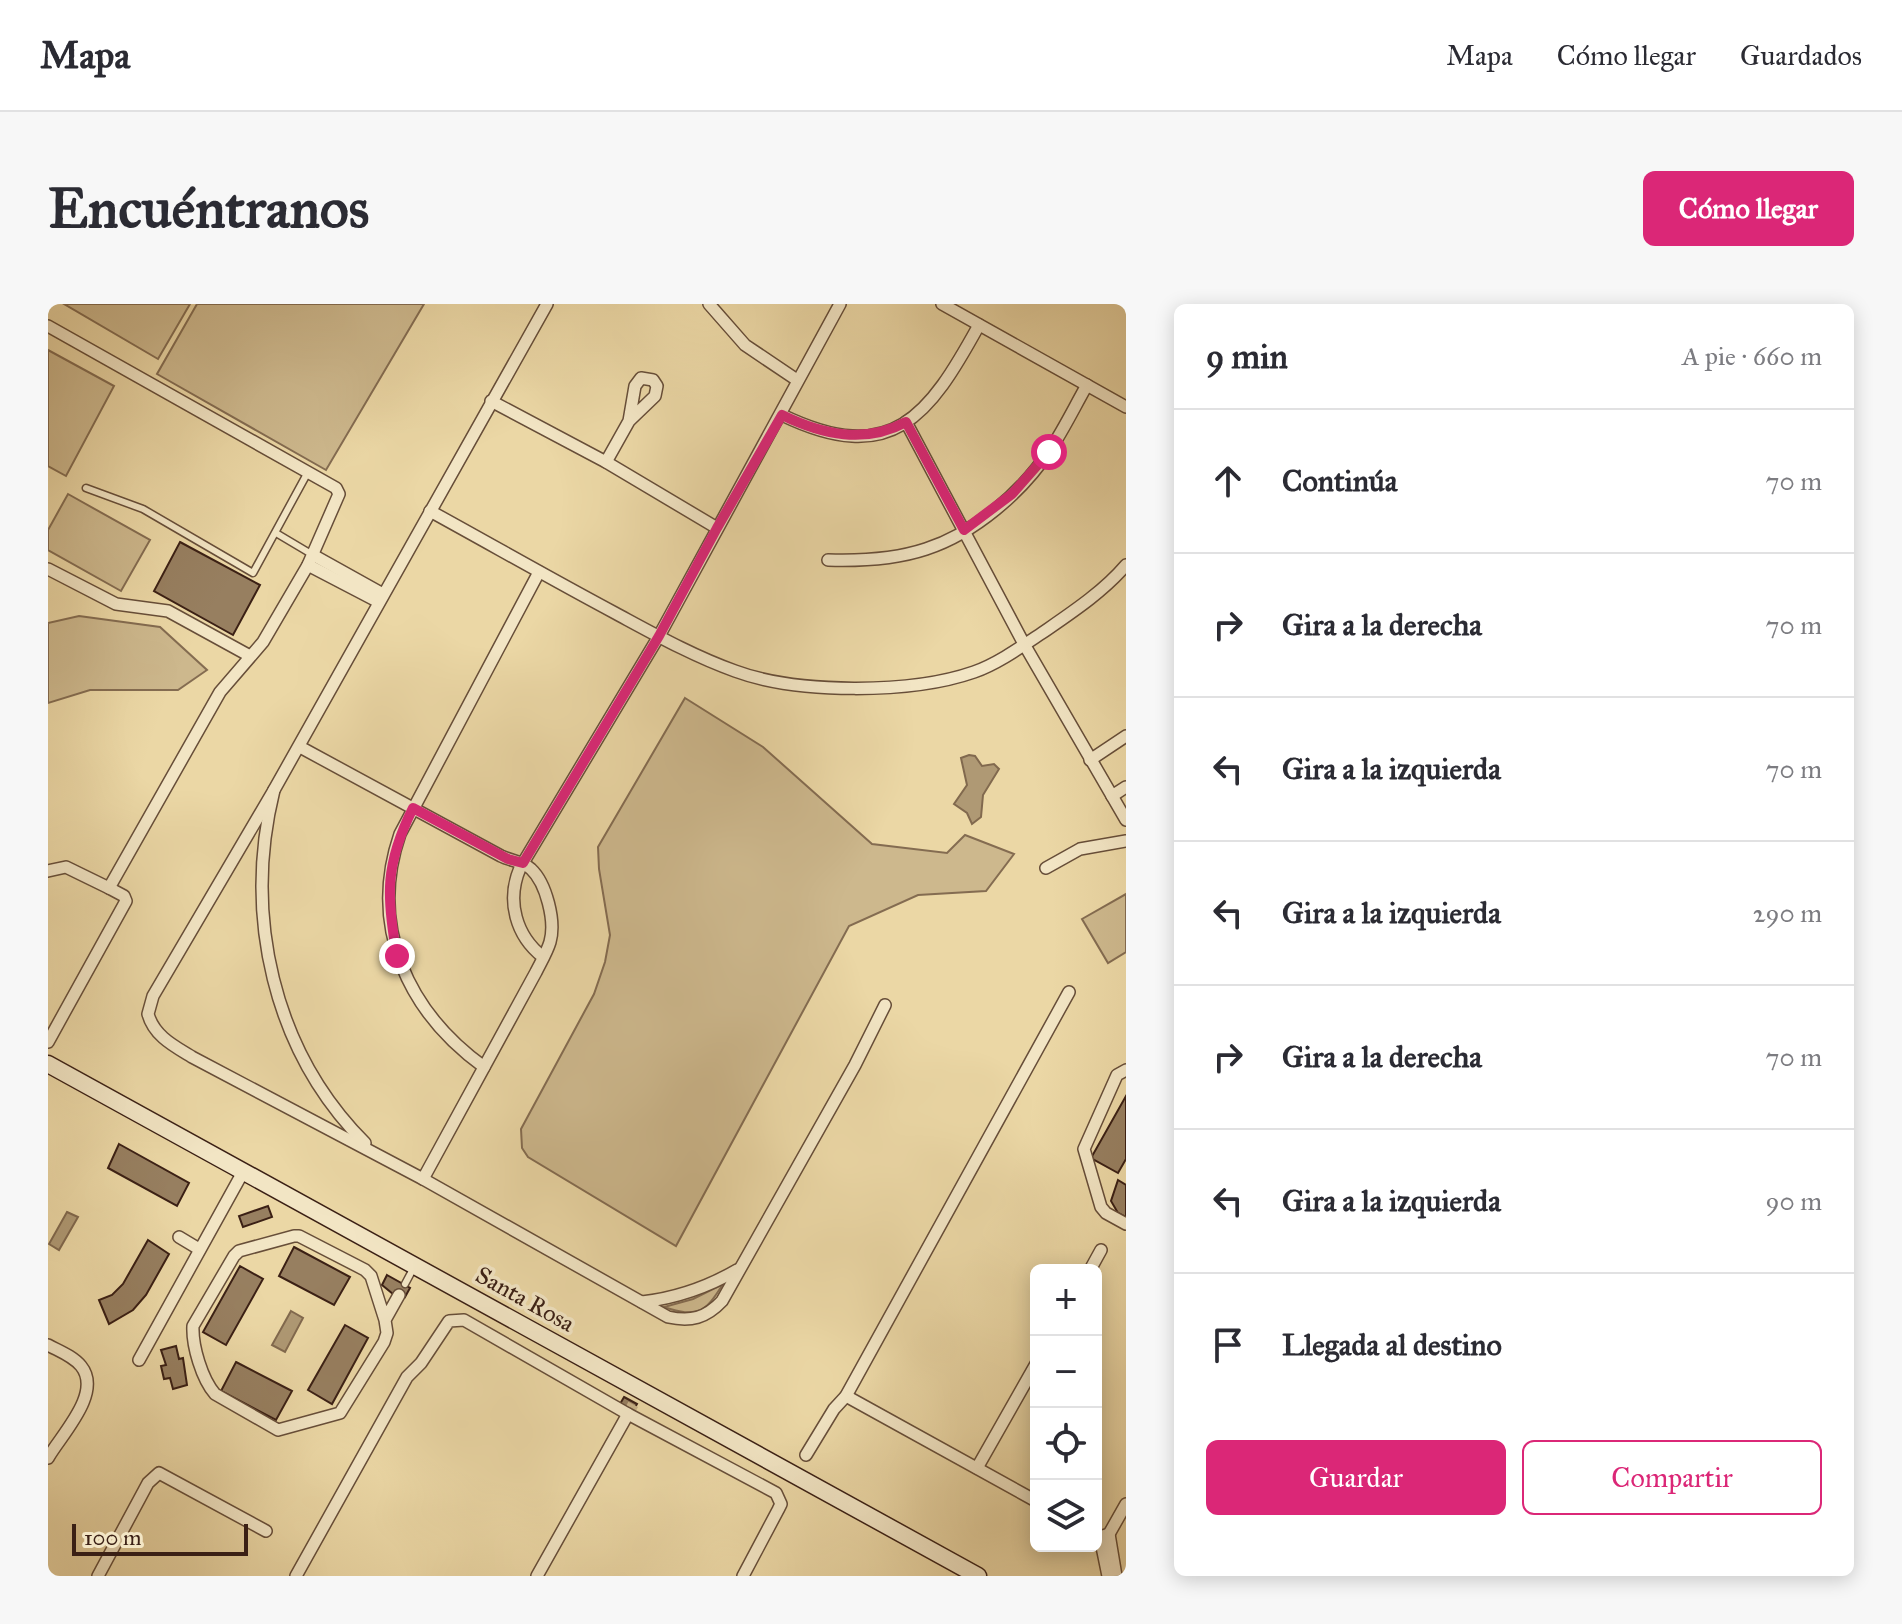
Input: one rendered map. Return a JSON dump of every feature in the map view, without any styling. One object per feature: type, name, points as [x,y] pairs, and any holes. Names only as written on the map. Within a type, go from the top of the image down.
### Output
[{"type":"street","points":[[547,304],[300,747],[153,996],[148,1014],[150,1023],[168,1043],[192,1057],[374,1152],[668,1317],[684,1320],[710,1313],[722,1301],[855,1065],[885,1005]]},
{"type":"street","points":[[709,304],[745,345],[797,380]]},
{"type":"street","points":[[543,957],[524,938],[516,919],[513,901],[515,879],[659,636],[840,304]]},
{"type":"street","points":[[942,304],[1126,407]]},
{"type":"street","points":[[782,415],[837,434],[855,436],[889,431],[921,412],[944,385],[979,325]]},
{"type":"street","points":[[48,326],[336,488],[339,494],[311,560],[263,642],[220,692],[109,888]]},
{"type":"street","points":[[828,560],[908,553],[938,544],[964,530],[1012,494],[1034,470],[1059,435],[1087,385]]},
{"type":"street","points":[[491,401],[606,462],[717,528]]},
{"type":"street","points":[[606,462],[629,421]]},
{"type":"street","points":[[906,422],[1024,644],[1126,820]]},
{"type":"street","points":[[430,511],[659,636],[737,672],[780,682],[869,688],[920,685],[976,672],[1024,644],[1098,592],[1126,565]]},
{"type":"street","points":[[311,560],[381,598]]},
{"type":"street","points":[[48,569],[116,604],[168,611],[250,656]]},
{"type":"street","points":[[484,1067],[461,1051],[441,1030],[414,993],[397,956],[391,925],[389,880],[393,853],[413,808],[539,572]]},
{"type":"street","points":[[1090,760],[1126,736]]},
{"type":"street","points":[[300,747],[508,859],[523,863],[539,880],[548,908],[551,940],[423,1179]]},
{"type":"street","points":[[1112,796],[1126,787]]},
{"type":"street","points":[[274,790],[260,883],[265,941],[275,985],[287,1021],[314,1078],[339,1114],[374,1152]]},
{"type":"street","points":[[1046,868],[1080,849],[1126,841]]},
{"type":"street","points":[[48,871],[66,867],[124,896],[126,901],[48,1042]]},
{"type":"street","points":[[806,1455],[834,1409],[846,1396],[1069,992]]},
{"type":"street","name":"Santa Rosa","points":[[48,1064],[414,1266],[638,1396],[978,1576]]},
{"type":"street","points":[[1126,1070],[1117,1075],[1084,1149],[1101,1207],[1126,1224]]},
{"type":"street","points":[[139,1360],[243,1172]]},
{"type":"street","points":[[385,1320],[371,1276],[365,1270],[294,1236],[239,1251],[193,1326],[193,1335],[208,1386],[215,1394],[271,1427],[284,1430],[340,1413],[384,1342],[387,1333],[385,1320],[402,1290]]},
{"type":"street","points":[[179,1237],[199,1249]]},
{"type":"street","points":[[1093,1264],[1101,1250]]},
{"type":"street","points":[[642,1302],[669,1299],[701,1289],[741,1267]]},
{"type":"street","points":[[296,1576],[407,1377],[421,1363],[449,1321],[464,1320],[628,1414],[776,1493],[781,1504],[743,1576]]},
{"type":"street","points":[[48,1345],[83,1368],[87,1386],[78,1413],[48,1458]]},
{"type":"street","points":[[977,1468],[1030,1375]]},
{"type":"street","points":[[846,1396],[1030,1498]]},
{"type":"street","points":[[537,1576],[628,1414]]},
{"type":"street","points":[[98,1576],[148,1483],[159,1473],[266,1531]]},
{"type":"street","points":[[1102,1534],[1126,1504]]},
{"type":"street","points":[[1102,1538],[1116,1576]]},
{"type":"street","points":[[1102,1541],[1108,1576]]},
{"type":"lane","points":[[86,488],[143,509],[253,573],[308,472]]},
{"type":"lane","points":[[276,533],[311,560]]},
{"type":"lane","points":[[402,1290],[414,1266]]},
{"type":"shaded area","points":[[64,304],[190,304],[158,359]]},
{"type":"shaded area","points":[[197,304],[424,304],[326,470],[157,374]]},
{"type":"shaded area","points":[[48,350],[114,386],[66,476],[48,466]]},
{"type":"shaded area","points":[[68,494],[150,540],[121,591],[48,550],[48,530]]},
{"type":"shaded area","points":[[79,616],[160,627],[207,670],[178,690],[90,690],[48,703],[48,623]]},
{"type":"shaded area","points":[[685,698],[763,747],[872,844],[947,853],[965,835],[1014,854],[986,891],[918,895],[849,926],[676,1246],[528,1157],[522,1148],[521,1129],[594,994],[605,962],[610,935],[598,847]]},
{"type":"shaded area","points":[[975,756],[982,766],[994,764],[999,769],[983,795],[981,817],[972,824],[967,813],[954,804],[967,785],[961,758]]},
{"type":"shaded area","points":[[1126,894],[1126,952],[1108,963],[1082,919]]},
{"type":"shaded area","points":[[67,1212],[78,1217],[59,1250],[49,1244]]},
{"type":"shaded area","points":[[723,1284],[700,1310],[685,1312],[664,1307],[693,1299]]},
{"type":"shaded area","points":[[291,1311],[303,1318],[285,1352],[272,1345]]},
{"type":"building","points":[[180,542],[260,585],[233,635],[154,591]]},
{"type":"building","points":[[1126,1096],[1126,1159],[1118,1173],[1091,1158]]},
{"type":"building","points":[[119,1144],[189,1183],[177,1206],[108,1168]]},
{"type":"building","points":[[1118,1180],[1126,1185],[1126,1217],[1118,1213],[1111,1201]]},
{"type":"building","points":[[268,1206],[272,1217],[243,1227],[239,1216]]},
{"type":"building","points":[[148,1240],[169,1254],[146,1295],[133,1310],[109,1324],[99,1300],[112,1295],[123,1284]]},
{"type":"building","points":[[294,1247],[350,1277],[334,1305],[279,1276]]},
{"type":"building","points":[[240,1266],[263,1279],[226,1345],[203,1332]]},
{"type":"building","points":[[387,1275],[410,1288],[405,1297],[395,1291],[393,1294],[382,1285]]},
{"type":"building","points":[[345,1325],[368,1338],[332,1404],[308,1390]]},
{"type":"building","points":[[176,1346],[179,1359],[183,1358],[187,1385],[173,1389],[170,1378],[164,1379],[161,1366],[166,1365],[161,1350]]},
{"type":"building","points":[[236,1362],[292,1391],[276,1420],[221,1391]]},
{"type":"building","points":[[624,1397],[637,1404],[633,1411],[620,1404]]},
{"type":"tunnel","points":[[628,1414],[635,1401]]},
{"type":"route","points":[[397,956],[391,925],[389,880],[393,853],[413,808],[508,859],[523,863],[659,636],[782,415],[801,424],[855,436],[889,431],[906,422],[964,530],[1012,494],[1049,452]]}]
